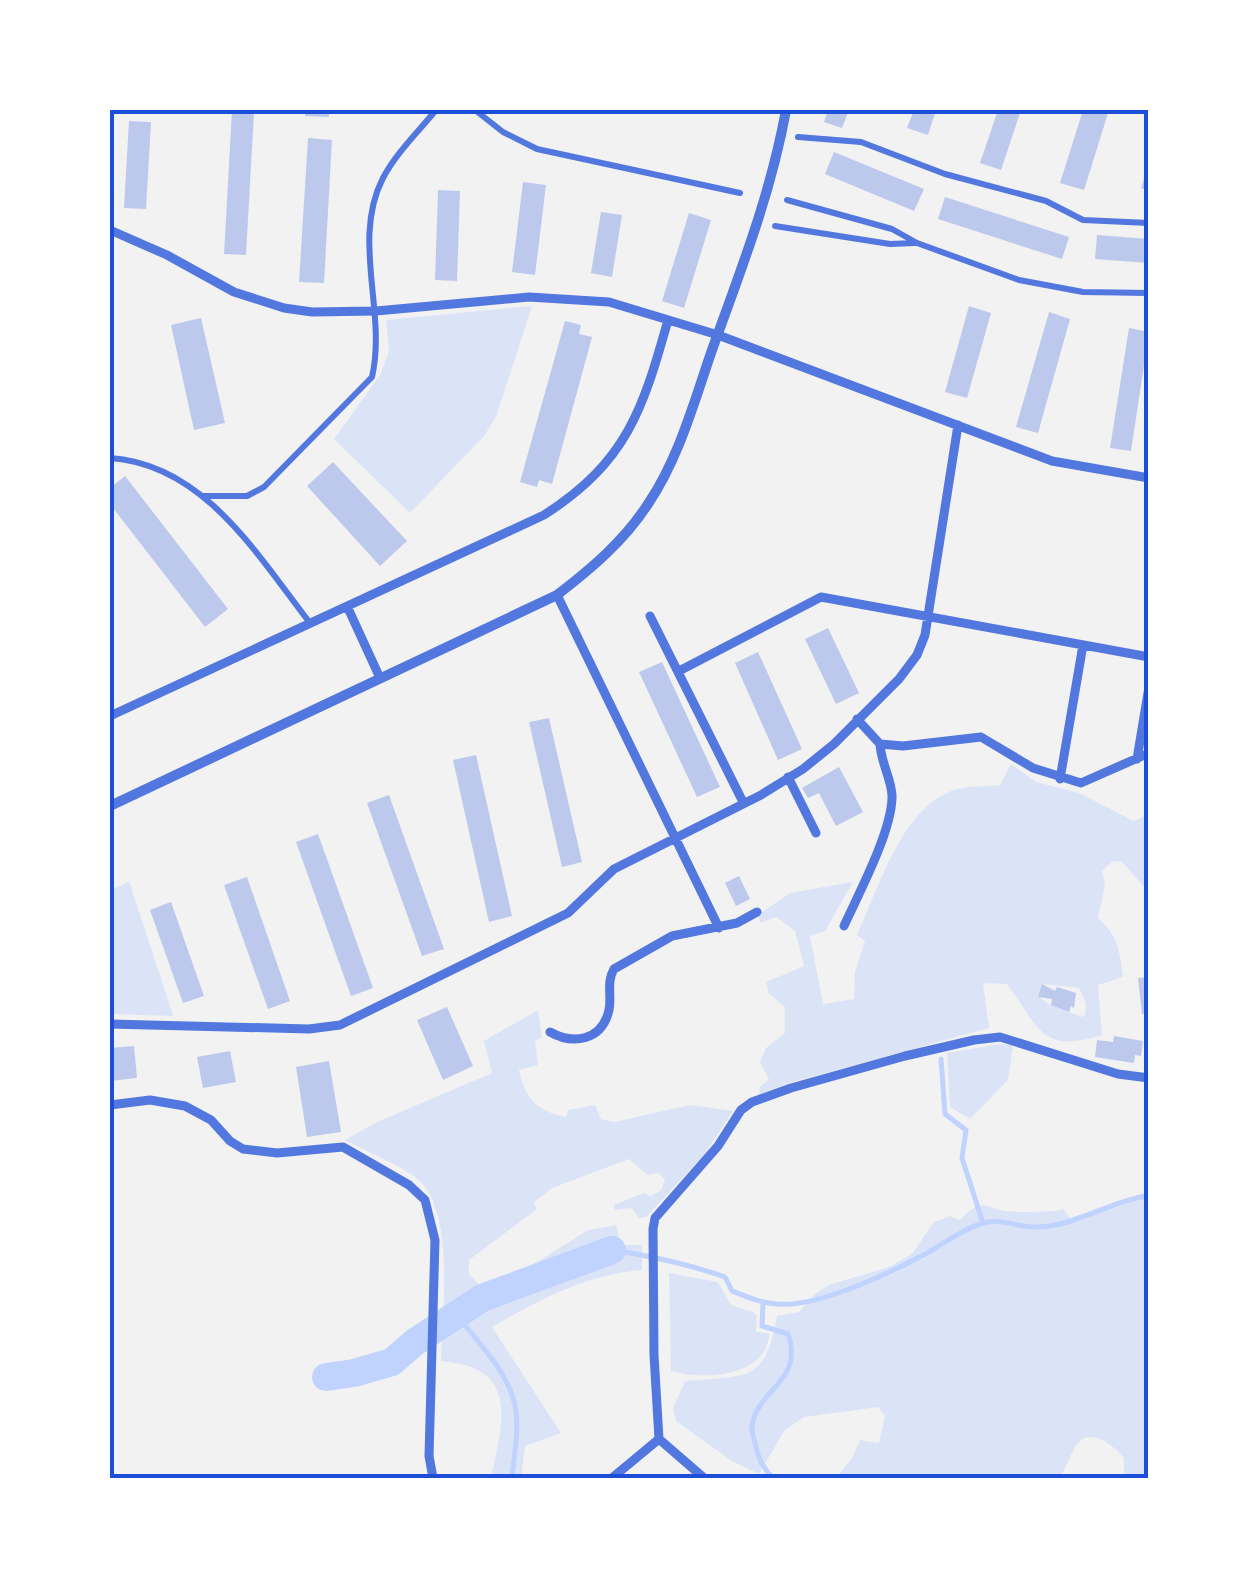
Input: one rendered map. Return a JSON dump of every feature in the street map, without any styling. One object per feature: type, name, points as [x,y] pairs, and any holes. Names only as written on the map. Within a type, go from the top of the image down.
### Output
[{"type":"street","points":[[202,496],[247,496],[264,487],[366,387],[376,360],[376,311],[368,230],[371,212],[383,178],[436,110]]},
{"type":"street","points":[[475,110],[503,132],[537,149],[740,193]]},
{"type":"street","points":[[110,806],[557,595],[616,545],[649,503],[676,452],[758,224],[778,158],[786,110]]},
{"type":"street","points":[[798,137],[861,142],[945,174],[1046,201],[1083,220],[1149,223]]},
{"type":"street","points":[[786,200],[892,229],[916,244],[1019,280],[1084,292],[1149,293]]},
{"type":"street","points":[[775,226],[890,244],[916,244]]},
{"type":"street","points":[[110,230],[251,298],[312,312],[561,297],[609,302],[718,335],[1052,461],[1149,478]]},
{"type":"street","points":[[110,716],[544,514],[570,498],[620,448],[638,415],[668,320]]},
{"type":"street","points":[[110,1024],[309,1029],[340,1025],[568,913],[614,868],[761,795],[824,752],[918,656],[928,617],[958,425]]},
{"type":"street","points":[[110,458],[127,459],[163,472],[202,496],[235,527],[310,623]]},
{"type":"street","points":[[557,595],[719,928]]},
{"type":"street","points":[[679,671],[821,597],[1149,657]]},
{"type":"street","points":[[347,606],[380,678]]},
{"type":"street","points":[[650,616],[743,802]]},
{"type":"street","points":[[1060,778],[1083,645]]},
{"type":"street","points":[[1137,759],[1149,687]]},
{"type":"street","points":[[857,720],[880,744],[903,746],[981,737],[1033,768],[1081,782],[1149,754]]},
{"type":"street","points":[[844,926],[872,865],[891,808],[893,794],[880,763],[880,744]]},
{"type":"street","points":[[788,777],[816,833]]},
{"type":"street","points":[[550,1032],[564,1040],[580,1040],[592,1034],[608,1010],[614,969],[672,936],[719,928],[757,912]]},
{"type":"street","points":[[704,1478],[659,1439],[652,1247],[655,1218],[718,1146],[741,1110],[791,1088],[905,1056],[1000,1037],[1118,1074],[1149,1078]]},
{"type":"street","points":[[110,1104],[150,1100],[185,1106],[211,1120],[243,1149],[276,1152],[343,1147],[409,1186],[425,1200],[435,1240],[429,1456],[433,1478]]},
{"type":"street","points":[[612,1478],[659,1439]]},
{"type":"shaded area","points":[[532,306],[496,417],[484,436],[410,513],[334,439],[380,375],[389,352],[386,320]]},
{"type":"shaded area","points":[[1011,764],[1036,782],[1079,793],[1134,821],[1149,814],[1149,892],[1122,862],[1113,861],[1102,871],[1105,885],[1098,918],[1117,945],[1123,977],[1098,985],[1102,1035],[1082,1040],[1054,1039],[1035,1025],[1007,984],[983,983],[989,1028],[789,1083],[759,1095],[760,1087],[769,1079],[760,1062],[766,1048],[785,1033],[785,1007],[769,994],[766,982],[804,966],[795,931],[776,917],[760,923],[758,915],[790,893],[853,882],[825,931],[810,936],[823,1004],[854,999],[855,972],[865,941],[857,935],[906,831],[936,799],[954,790],[1000,785]],"holes":[[[1043,984],[1079,988],[1086,1004],[1082,1017],[1038,997]]]},
{"type":"shaded area","points":[[129,881],[173,1016],[110,1014],[110,891]]},
{"type":"shaded area","points":[[538,1010],[542,1038],[535,1040],[538,1065],[519,1070],[529,1096],[547,1111],[566,1117],[568,1110],[595,1105],[601,1119],[614,1122],[690,1105],[733,1111],[704,1155],[646,1217],[639,1218],[632,1208],[615,1210],[614,1205],[643,1193],[651,1196],[661,1190],[665,1180],[658,1173],[647,1175],[629,1159],[552,1188],[534,1202],[537,1209],[469,1260],[469,1274],[480,1286],[531,1266],[588,1230],[616,1225],[621,1245],[642,1245],[642,1270],[582,1283],[492,1327],[561,1433],[525,1446],[521,1478],[491,1478],[499,1437],[500,1400],[495,1386],[484,1374],[466,1365],[441,1361],[444,1267],[438,1217],[431,1197],[413,1175],[345,1140],[375,1123],[492,1073],[484,1041]]},
{"type":"shaded area","points":[[1013,1045],[1008,1080],[970,1119],[950,1107],[947,1053]]},
{"type":"shaded area","points":[[1149,1191],[1149,1478],[1124,1478],[1124,1458],[1100,1439],[1087,1437],[1075,1447],[1060,1478],[836,1478],[860,1440],[879,1443],[885,1416],[878,1407],[804,1417],[784,1431],[759,1474],[732,1461],[676,1421],[673,1408],[685,1381],[750,1372],[766,1354],[777,1316],[799,1312],[829,1285],[889,1267],[912,1254],[934,1222],[950,1216],[960,1220],[981,1206],[1017,1212],[1063,1209],[1070,1218]]},
{"type":"shaded area","points":[[669,1273],[718,1282],[731,1305],[753,1312],[757,1316],[756,1331],[770,1334],[757,1359],[722,1374],[671,1371]]},
{"type":"building","points":[[232,110],[254,112],[246,255],[224,254]]},
{"type":"building","points":[[305,110],[329,110],[329,117],[305,116]]},
{"type":"building","points":[[828,110],[849,110],[842,128],[824,122]]},
{"type":"building","points":[[914,110],[936,110],[928,135],[907,128]]},
{"type":"building","points":[[998,110],[1021,110],[1001,170],[980,163]]},
{"type":"building","points":[[1083,110],[1109,110],[1084,190],[1060,183]]},
{"type":"building","points":[[129,121],[151,122],[146,209],[124,208]]},
{"type":"building","points":[[308,138],[332,140],[324,283],[299,282]]},
{"type":"building","points":[[834,152],[924,189],[914,211],[825,174]]},
{"type":"building","points":[[1149,166],[1149,191],[1141,188]]},
{"type":"building","points":[[523,182],[546,185],[535,275],[512,272]]},
{"type":"building","points":[[438,190],[460,191],[457,281],[435,280]]},
{"type":"building","points":[[945,197],[1069,237],[1062,259],[938,219]]},
{"type":"building","points":[[601,212],[622,215],[612,277],[591,273]]},
{"type":"building","points":[[689,213],[711,220],[684,308],[662,301]]},
{"type":"building","points":[[1097,235],[1149,239],[1149,263],[1095,259]]},
{"type":"building","points":[[969,306],[991,313],[967,398],[945,392]]},
{"type":"building","points":[[1049,312],[1070,319],[1038,433],[1016,427]]},
{"type":"building","points":[[201,318],[225,423],[194,430],[171,325]]},
{"type":"building","points":[[565,321],[581,325],[579,334],[592,337],[552,484],[539,480],[537,487],[520,482]]},
{"type":"building","points":[[1129,328],[1149,332],[1131,451],[1110,448]]},
{"type":"building","points":[[333,462],[407,541],[380,566],[307,486]]},
{"type":"building","points":[[125,476],[228,609],[205,627],[110,504],[110,488]]},
{"type":"building","points":[[828,628],[859,693],[836,704],[805,639]]},
{"type":"building","points":[[758,652],[802,749],[778,760],[735,663]]},
{"type":"building","points":[[662,662],[720,787],[697,797],[639,672]]},
{"type":"building","points":[[549,718],[582,862],[562,867],[529,722]]},
{"type":"building","points":[[476,755],[512,916],[489,922],[453,760]]},
{"type":"building","points":[[839,767],[863,812],[836,826],[819,793],[808,798],[802,788]]},
{"type":"building","points":[[389,795],[444,949],[422,956],[367,803]]},
{"type":"building","points":[[318,834],[373,988],[351,996],[296,842]]},
{"type":"building","points":[[739,876],[750,899],[736,906],[725,883]]},
{"type":"building","points":[[247,877],[290,1001],[268,1009],[224,885]]},
{"type":"building","points":[[171,902],[204,996],[183,1003],[150,910]]},
{"type":"building","points":[[1149,977],[1149,1013],[1142,1014],[1138,978]]},
{"type":"building","points":[[1042,984],[1055,991],[1057,987],[1076,993],[1074,1008],[1071,1006],[1069,1012],[1051,1005],[1052,999],[1038,997]]},
{"type":"building","points":[[447,1007],[473,1066],[443,1080],[417,1020]]},
{"type":"building","points":[[1114,1036],[1143,1041],[1141,1056],[1135,1055],[1134,1063],[1095,1057],[1097,1040],[1113,1042]]},
{"type":"building","points":[[134,1046],[137,1078],[110,1081],[110,1048]]},
{"type":"building","points":[[230,1051],[236,1082],[203,1088],[197,1057]]},
{"type":"building","points":[[329,1061],[341,1132],[307,1137],[296,1067]]},
{"type":"waterway","points":[[941,1059],[945,1114],[966,1130],[962,1158],[983,1223]]},
{"type":"waterway","points":[[612,1250],[697,1268],[725,1277],[732,1291],[760,1301],[794,1304],[833,1295],[875,1278],[984,1223],[1052,1226],[1149,1196]]},
{"type":"waterway","points":[[326,1377],[392,1362],[482,1298],[612,1250]]},
{"type":"waterway","points":[[763,1303],[762,1326],[788,1334],[791,1350],[785,1375],[761,1404],[752,1427],[759,1457],[773,1478]]},
{"type":"waterway","points":[[455,1315],[498,1368],[513,1396],[517,1424],[512,1477],[515,1478]]}]
